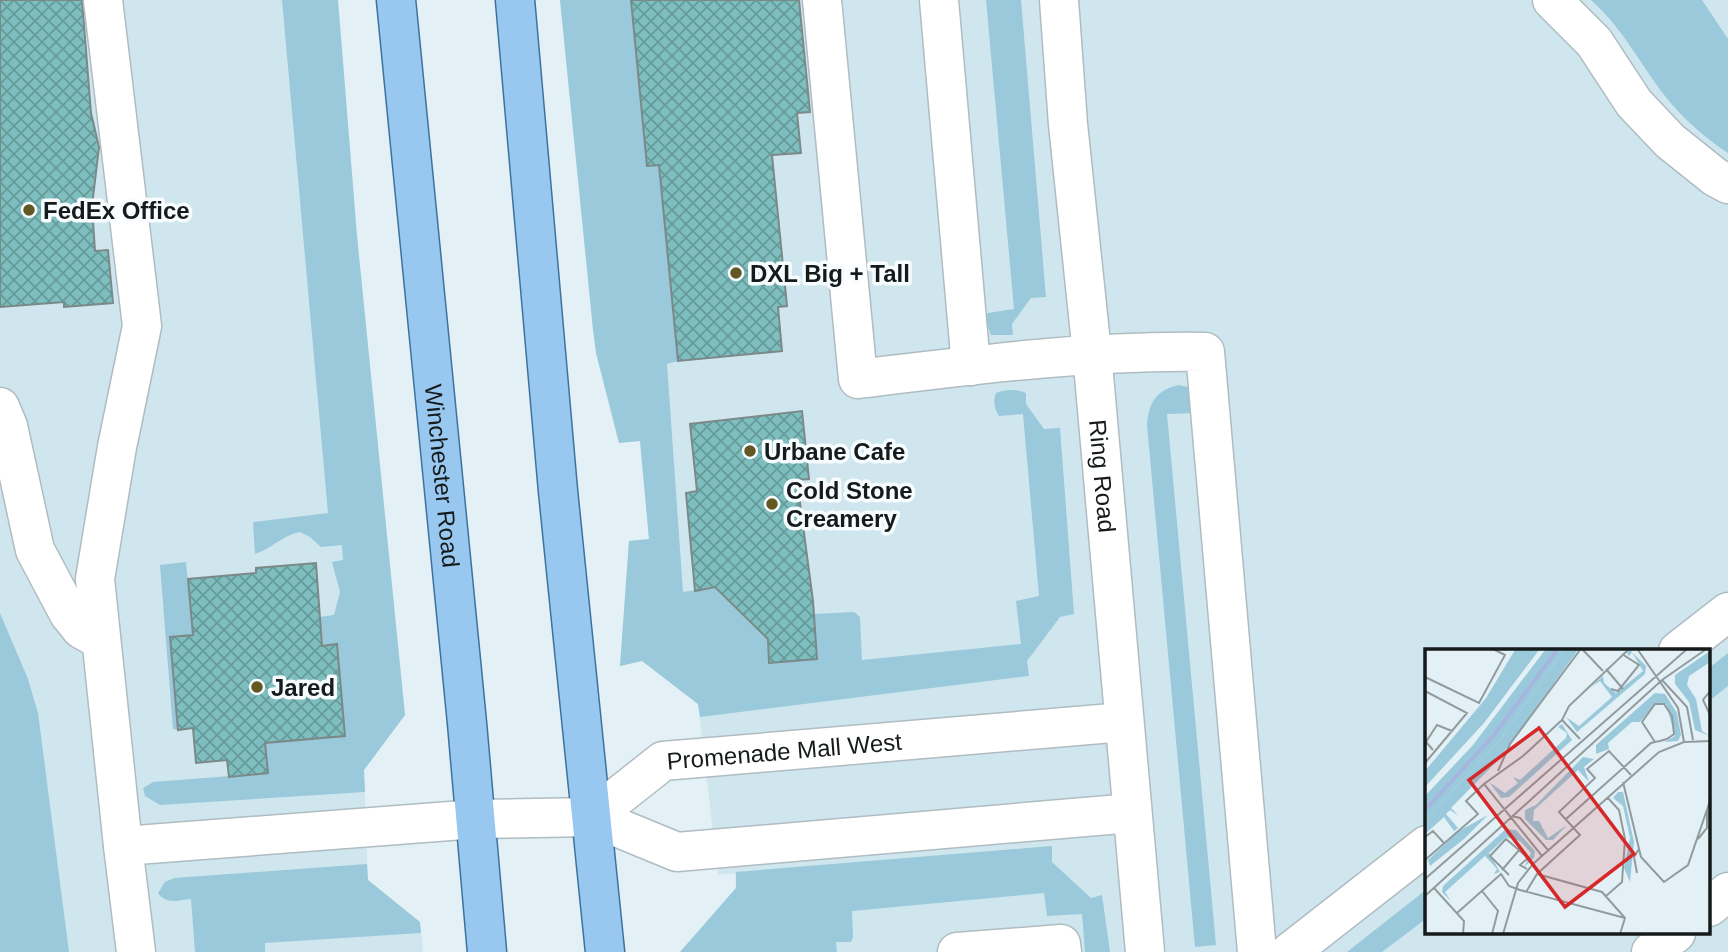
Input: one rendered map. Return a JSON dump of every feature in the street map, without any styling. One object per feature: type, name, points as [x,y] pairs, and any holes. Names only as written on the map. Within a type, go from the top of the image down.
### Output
[{"type":"main road","name":"Winchester Road","points":[[396,0],[487,952]]},
{"type":"main road","points":[[515,0],[558,491],[605,952]]},
{"type":"street","points":[[103,0],[142,326],[117,447],[95,579],[136,952]]},
{"type":"street","points":[[822,0],[858,379],[1092,353],[1205,352],[1257,952]]},
{"type":"street","points":[[939,0],[971,366]]},
{"type":"street","name":"Ring Road","points":[[1059,0],[1068,124],[1092,353],[1145,952]]},
{"type":"street","points":[[1552,0],[1594,43],[1634,103],[1670,141],[1728,184]]},
{"type":"street","points":[[0,407],[8,426],[35,550],[69,614],[80,629],[101,640]]},
{"type":"street","points":[[1681,649],[1728,612]]},
{"type":"street","name":"Promenade Mall West","points":[[592,817],[663,761],[1124,722]]},
{"type":"street","points":[[123,846],[476,820],[592,817],[677,852],[1132,813]]},
{"type":"street","points":[[1290,952],[1425,847]]},
{"type":"street","points":[[1710,906],[1728,892]]},
{"type":"street","points":[[1651,952],[1675,934]]},
{"type":"street","points":[[957,952],[1061,944],[1062,952]]},
{"type":"shaded area","points":[[0,0],[338,0],[357,236],[405,715],[364,770],[368,880],[420,922],[423,952],[36,952],[0,759]]},
{"type":"shaded area","points":[[282,0],[338,0],[357,236],[405,715],[364,770],[365,792],[160,805],[145,796],[143,788],[153,782],[268,773],[265,743],[337,644],[322,646],[320,617],[334,615],[340,592],[332,562],[343,560],[342,545],[321,547],[300,532],[287,536],[255,554],[253,522],[328,513]]},
{"type":"shaded area","points":[[560,0],[1728,0],[1728,952],[680,952],[736,888],[735,873],[718,875],[698,704],[642,661],[620,666],[629,541],[649,539],[640,441],[619,443],[596,353]]},
{"type":"shaded area","points":[[560,0],[631,0],[647,166],[659,165],[678,361],[667,364],[683,592],[715,587],[768,639],[770,662],[817,659],[814,614],[854,612],[860,617],[862,660],[1021,644],[1016,601],[1039,596],[1023,414],[999,416],[994,402],[996,393],[1019,391],[1026,393],[1026,404],[1044,429],[1060,428],[1074,614],[1060,617],[1027,661],[1029,676],[700,717],[698,704],[642,661],[620,666],[629,541],[649,539],[640,441],[619,443],[596,353]]},
{"type":"shaded area","points":[[986,0],[1021,0],[1046,297],[1031,298],[1012,324],[1013,335],[991,335],[985,318],[988,313],[1014,309]]},
{"type":"shaded area","points":[[1591,0],[1702,0],[1728,39],[1728,153],[1702,134],[1666,98],[1627,41]]},
{"type":"shaded area","points":[[1178,385],[1194,391],[1193,413],[1167,414],[1216,945],[1195,947],[1147,425],[1149,410],[1155,399],[1159,394]]},
{"type":"shaded area","points":[[186,562],[193,635],[178,730],[173,729],[160,565]]},
{"type":"shaded area","points":[[0,613],[28,679],[38,713],[69,952],[0,952]]},
{"type":"shaded area","points":[[1728,653],[1728,686],[1710,700],[1710,667]]},
{"type":"shaded area","points":[[1052,846],[1052,862],[1091,898],[1102,895],[1110,952],[1085,952],[1082,914],[1047,916],[1044,893],[852,911],[853,937],[851,942],[836,942],[837,952],[680,952],[736,888],[736,872]]},
{"type":"shaded area","points":[[367,864],[368,880],[420,922],[421,933],[265,943],[265,952],[195,952],[191,899],[169,900],[158,893],[165,882],[174,878]]},
{"type":"shaded area","points":[[1425,891],[1425,920],[1382,952],[1347,952]]},
{"type":"building","points":[[0,0],[82,0],[91,113],[99,147],[92,206],[95,251],[108,250],[113,303],[64,307],[64,302],[0,307]]},
{"type":"building","points":[[631,0],[799,0],[810,112],[797,113],[801,153],[772,155],[787,306],[778,307],[782,351],[678,361],[659,165],[647,166]]},
{"type":"building","points":[[802,411],[809,479],[797,480],[813,601],[817,659],[769,663],[768,639],[715,587],[695,591],[686,493],[697,491],[690,424]]},
{"type":"building","name":"Jared","points":[[316,563],[322,646],[337,644],[345,736],[265,743],[268,773],[229,777],[227,760],[196,763],[193,728],[178,730],[170,637],[193,635],[188,579],[256,573],[256,568]]},
{"type":"place","name":"FedEx Office","points":[[29,210]]},
{"type":"place","name":"DXL Big + Tall","points":[[736,273]]},
{"type":"place","name":"Urbane Cafe","points":[[750,451]]},
{"type":"place","name":"Cold Stone Creamery","points":[[772,504]]},
{"type":"place","name":"Jared","points":[[257,687]]}]
